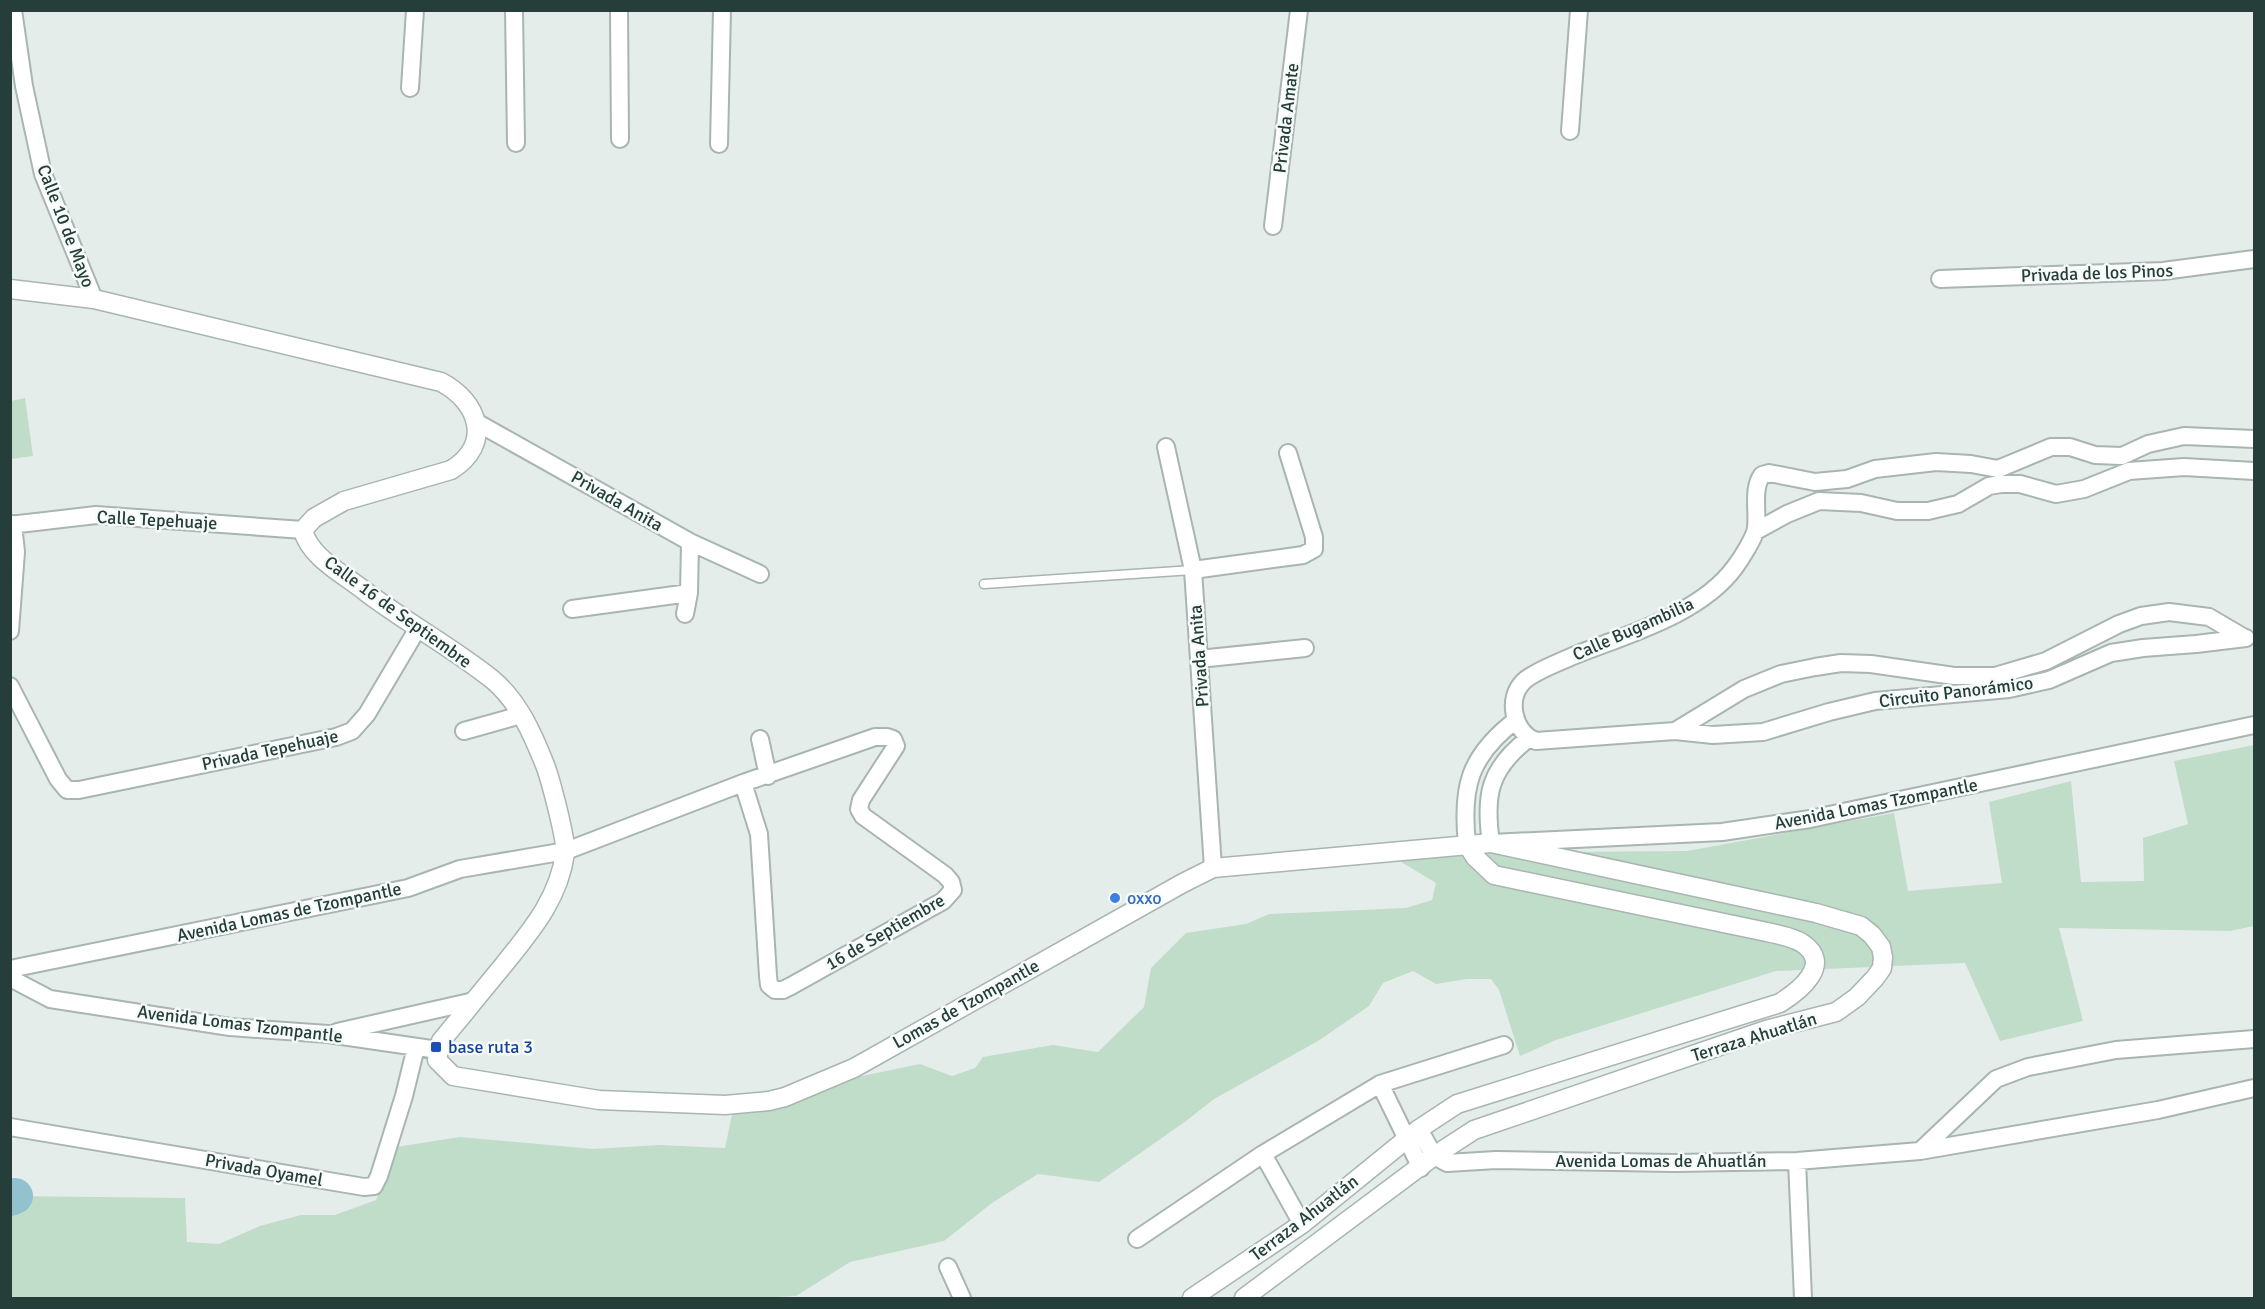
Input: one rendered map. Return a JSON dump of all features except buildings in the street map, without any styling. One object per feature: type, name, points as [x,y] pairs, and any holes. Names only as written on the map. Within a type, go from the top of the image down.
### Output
[{"type":"street","name":"Calle 10 de Mayo","points":[[13,10],[24,86],[43,174],[94,299]]},
{"type":"street","points":[[410,88],[415,10]]},
{"type":"street","points":[[514,10],[516,143]]},
{"type":"street","points":[[619,10],[620,139]]},
{"type":"street","points":[[719,144],[722,10]]},
{"type":"street","name":"Privada Amate","points":[[1273,226],[1299,10]]},
{"type":"street","points":[[1570,131],[1579,10]]},
{"type":"street","name":"Privada de los Pinos","points":[[1940,279],[2163,272],[2254,259]]},
{"type":"street","points":[[10,289],[94,299],[441,382],[454,389],[465,399],[476,422],[476,438],[472,451],[463,462],[451,470],[344,501],[314,518],[303,530]]},
{"type":"street","name":"Privada Anita","points":[[476,422],[690,542],[760,574]]},
{"type":"street","name":"Calle Bugambilia","points":[[1521,728],[1515,699],[1526,679],[1696,603],[1718,585],[1734,568],[1756,531],[1757,482],[1761,475],[1769,473],[1815,482],[1847,479],[1875,469],[1936,462],[1971,464],[2020,484],[2056,494],[2084,489],[2126,463],[2148,444],[2184,436],[2254,440]]},
{"type":"street","name":"Privada Anita","points":[[1166,447],[1193,570],[1213,868]]},
{"type":"street","name":"Calle Bugambilia","points":[[1756,531],[1787,514],[1819,501],[1861,503],[1897,511],[1928,511],[1958,504],[1989,486],[2000,476],[2051,447],[2070,447],[2126,463],[2254,471]]},
{"type":"street","points":[[1193,570],[1303,555],[1314,549],[1314,537],[1288,453]]},
{"type":"street","points":[[1815,482],[1819,501]]},
{"type":"street","name":"Calle Tepehuaje","points":[[12,524],[96,515],[303,530]]},
{"type":"street","points":[[10,631],[16,552],[12,524]]},
{"type":"street","name":"Calle 16 de Septiembre","points":[[303,530],[305,540],[320,556],[396,614],[494,681],[509,696],[521,715],[548,774],[566,851],[556,889],[537,923],[441,1041],[437,1055]]},
{"type":"street","points":[[685,614],[689,593],[690,542]]},
{"type":"street","points":[[572,609],[689,593]]},
{"type":"street","name":"Circuito Panorámico","points":[[1675,731],[1744,689],[1781,674],[1815,667],[1841,663],[1870,664],[1954,676],[1995,676],[2046,661],[2119,624],[2141,616],[2169,612],[2209,617],[2249,638]]},
{"type":"street","name":"Privada Tepehuaje","points":[[10,686],[58,779],[67,790],[79,790],[336,737],[352,731],[368,714],[418,628]]},
{"type":"street","name":"Circuito Panorámico","points":[[1521,728],[1536,741],[1675,731],[1713,735],[1763,732],[1875,701],[2009,688],[2049,680],[2111,653],[2249,638]]},
{"type":"street","points":[[1199,659],[1305,648]]},
{"type":"street","points":[[2046,661],[2049,680]]},
{"type":"street","points":[[464,731],[521,715]]},
{"type":"street","name":"Avenida Lomas Tzompantle","points":[[1491,843],[1722,832],[1810,819],[2254,725]]},
{"type":"street","points":[[1467,844],[1464,813],[1466,790],[1473,770],[1483,750],[1498,733],[1521,728],[1514,750],[1502,763],[1488,797],[1487,815],[1491,843]]},
{"type":"street","name":"16 de Septiembre","points":[[566,851],[742,783],[768,776],[875,737],[886,737],[893,740],[896,746],[861,800],[859,809],[863,816],[945,875],[951,882],[953,890],[949,897],[783,990],[775,990],[769,985],[768,976],[759,834],[742,783]]},
{"type":"street","points":[[760,739],[768,776]]},
{"type":"street","name":"Lomas de Tzompantle","points":[[437,1055],[453,1076],[599,1100],[725,1105],[770,1101],[854,1068],[1213,868],[1491,843]]},
{"type":"street","name":"Terraza Ahuatlán","points":[[1245,1298],[1474,1130],[1766,1030],[1836,1012],[1867,988],[1882,968],[1881,947],[1861,926],[1816,913],[1491,843]]},
{"type":"street","name":"Terraza Ahuatlán","points":[[1191,1299],[1302,1224],[1413,1134],[1457,1104],[1780,1003],[1796,993],[1812,975],[1815,966],[1813,956],[1802,942],[1494,874],[1475,857],[1467,844]]},
{"type":"street","name":"Avenida Lomas de Tzompantle","points":[[10,969],[408,888],[460,869],[566,851]]},
{"type":"street","name":"Avenida Lomas Tzompantle","points":[[10,978],[50,999],[230,1027],[328,1034],[416,1047],[437,1055]]},
{"type":"street","points":[[328,1034],[474,1002]]},
{"type":"street","points":[[1920,1151],[1996,1079],[2028,1067],[2116,1050],[2254,1039]]},
{"type":"street","points":[[1137,1239],[1263,1154],[1380,1084],[1504,1045]]},
{"type":"street","name":"Privada Oyamel","points":[[10,1127],[364,1187],[374,1186],[380,1176],[401,1107],[416,1047]]},
{"type":"street","points":[[1380,1084],[1413,1134],[1428,1162]]},
{"type":"street","name":"Avenida Lomas de Ahuatlán","points":[[1428,1162],[1496,1160],[1674,1163],[1797,1161],[1920,1151],[2158,1110],[2254,1088]]},
{"type":"street","points":[[1263,1154],[1302,1224]]},
{"type":"street","points":[[1797,1161],[1803,1299]]},
{"type":"street","points":[[948,1267],[962,1299]]},
{"type":"lane","points":[[984,584],[1193,570]]},
{"type":"green space","points":[[25,398],[33,456],[11,459],[11,401]]},
{"type":"green space","points":[[2254,745],[2254,926],[2230,931],[2059,928],[2083,1021],[2000,1041],[1965,963],[1776,971],[1556,1040],[1520,1056],[1499,990],[1491,979],[1467,979],[1436,984],[1413,971],[1383,983],[1369,1006],[1318,1041],[1214,1099],[1099,1182],[1038,1174],[992,1203],[944,1241],[850,1262],[796,1296],[758,1298],[11,1298],[10,1196],[185,1198],[187,1242],[219,1244],[260,1226],[301,1215],[335,1215],[376,1200],[396,1147],[460,1137],[593,1149],[659,1145],[725,1148],[733,1110],[848,1079],[920,1064],[952,1076],[975,1068],[983,1057],[1053,1045],[1098,1052],[1144,1007],[1151,968],[1186,933],[1246,924],[1269,914],[1406,908],[1432,900],[1436,883],[1398,860],[1434,853],[1687,851],[1894,813],[1908,891],[2002,883],[1989,802],[2071,781],[2081,882],[2144,881],[2143,838],[2188,824],[2174,761]]},
{"type":"waterway","points":[[10,1198],[15,1196]]},
{"type":"place","name":"oxxo","points":[[1115,898]]},
{"type":"place","name":"base ruta 3","points":[[436,1047]]}]
